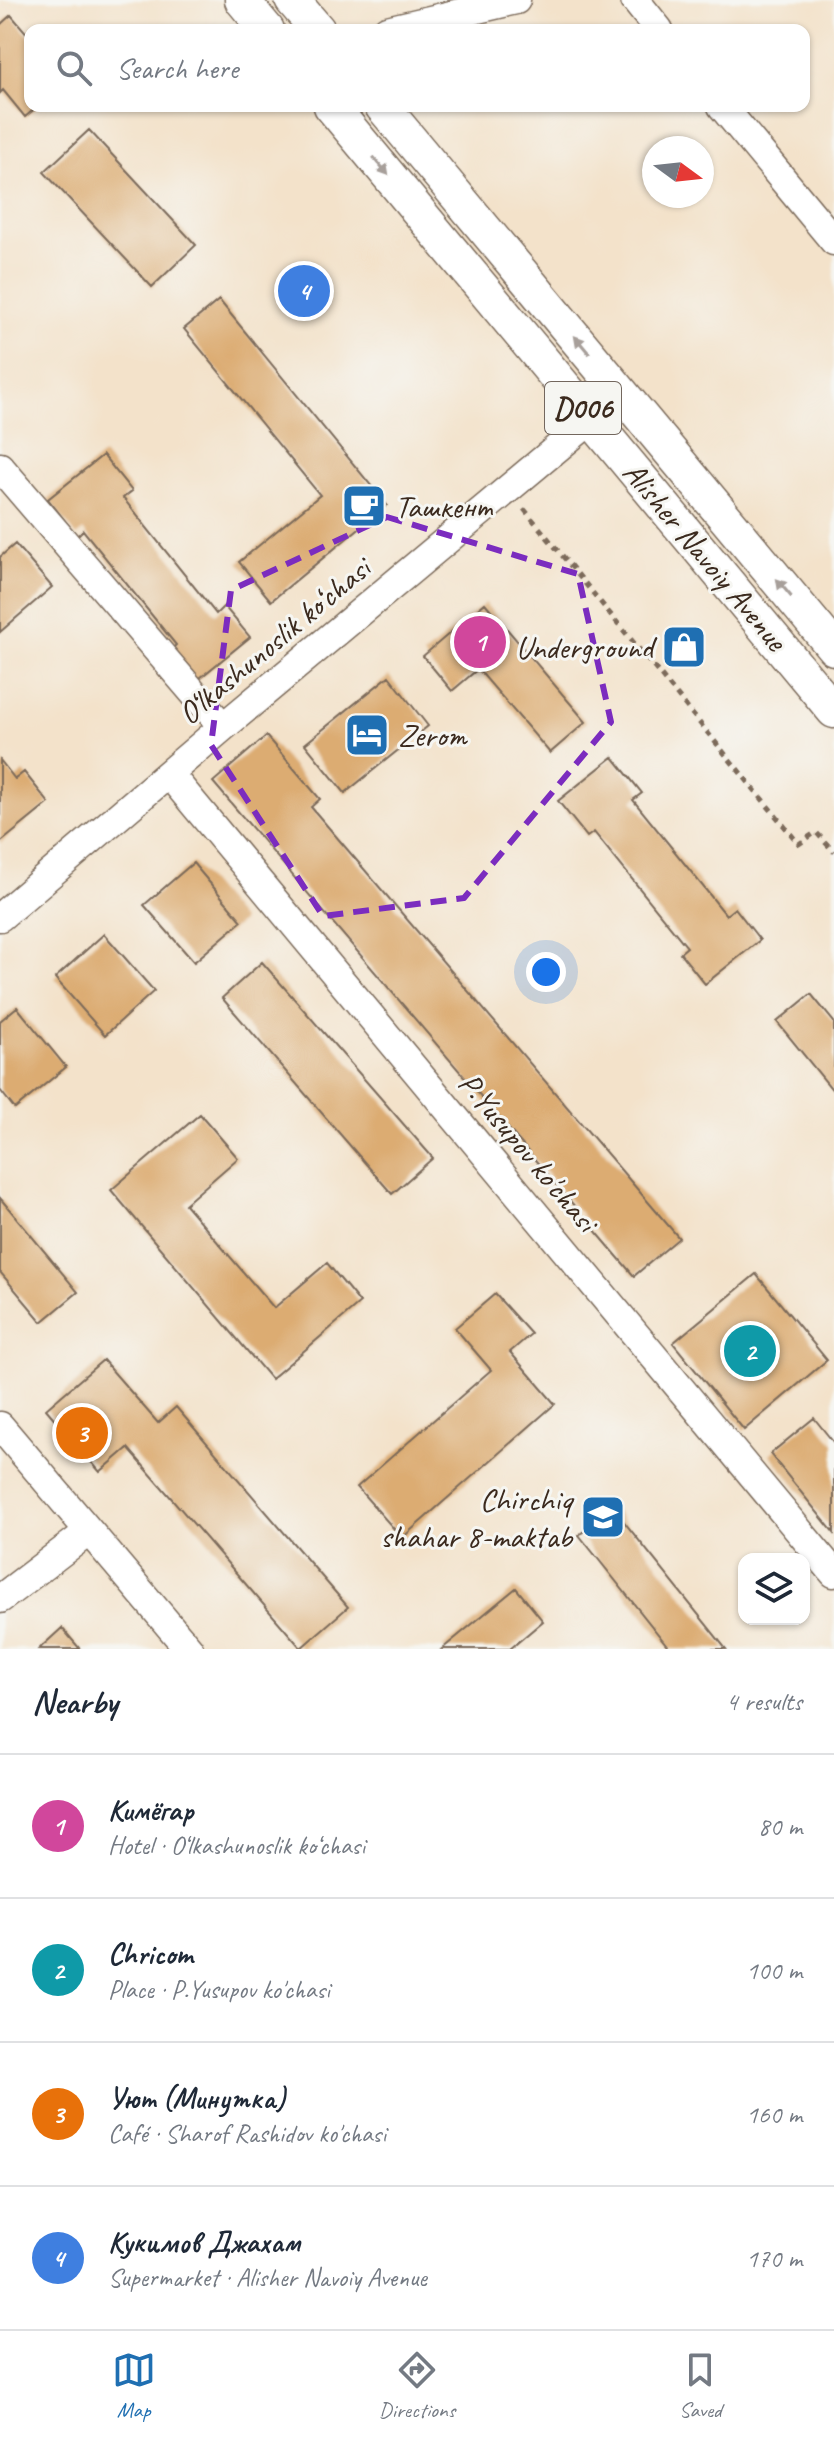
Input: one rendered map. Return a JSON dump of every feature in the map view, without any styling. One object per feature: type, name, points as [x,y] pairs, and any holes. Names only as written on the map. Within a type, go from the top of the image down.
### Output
[{"type":"main road","points":[[242,0],[262,24]]},
{"type":"main road","points":[[292,0],[313,24]]},
{"type":"main road","name":"Alisher Navoiy Avenue","points":[[336,112],[834,711]]},
{"type":"main road","name":"Alisher Navoiy Avenue","points":[[387,112],[834,648]]},
{"type":"street","points":[[413,24],[516,0]]},
{"type":"street","points":[[635,0],[654,24]]},
{"type":"street","points":[[727,112],[834,241]]},
{"type":"street","name":"O‘lkashunoslik ko‘chasi","points":[[0,917],[592,419]]},
{"type":"street","points":[[0,467],[223,727]]},
{"type":"street","name":"P.Yusupov ko'chasi","points":[[169,774],[834,1573]]},
{"type":"street","points":[[0,1426],[189,1649]]},
{"type":"street","points":[[0,1599],[88,1532]]},
{"type":"path","points":[[508,490],[799,844],[816,832],[834,852]]},
{"type":"highlighted area","points":[[387,517],[578,574],[611,722],[464,898],[323,916],[211,745],[231,590]]},
{"type":"building","points":[[11,15],[24,30],[24,112],[31,112],[25,117],[3,90],[0,93],[0,25]]},
{"type":"building","points":[[89,130],[196,245],[152,287],[44,172]]},
{"type":"building","points":[[219,300],[387,505],[271,601],[239,562],[320,495],[184,329]]},
{"type":"building","points":[[103,455],[132,491],[123,498],[216,614],[224,606],[250,637],[195,682],[170,651],[176,645],[83,530],[77,536],[48,499]]},
{"type":"building","points":[[15,544],[52,587],[0,632],[0,557]]},
{"type":"building","points":[[485,603],[586,722],[550,753],[478,669],[452,691],[423,656]]},
{"type":"building","name":"Zerom","points":[[389,676],[428,726],[345,793],[305,744]]},
{"type":"building","points":[[266,736],[320,799],[311,807],[679,1238],[634,1276],[213,782]]},
{"type":"building","points":[[613,757],[642,793],[633,800],[726,915],[735,908],[760,940],[705,984],[680,953],[687,947],[594,832],[587,837],[558,801]]},
{"type":"building","points":[[0,760],[15,779],[24,772],[49,803],[0,843]]},
{"type":"building","points":[[193,863],[242,921],[194,962],[144,905]]},
{"type":"building","points":[[104,934],[154,991],[105,1035],[55,978]]},
{"type":"building","points":[[262,962],[433,1158],[392,1194],[222,998]]},
{"type":"building","points":[[811,994],[834,1022],[834,1092],[777,1022]]},
{"type":"building","points":[[17,1007],[66,1067],[15,1109],[0,1090],[0,1021]]},
{"type":"building","points":[[200,1114],[238,1158],[185,1204],[274,1308],[327,1263],[360,1303],[271,1379],[111,1190]]},
{"type":"building","points":[[0,1198],[78,1292],[42,1322],[0,1272]]},
{"type":"building","points":[[756,1274],[827,1360],[744,1430],[673,1343]]},
{"type":"building","points":[[495,1294],[531,1334],[510,1352],[555,1404],[402,1538],[357,1487],[491,1370],[455,1328]]},
{"type":"building","points":[[103,1360],[158,1423],[176,1407],[348,1607],[301,1648],[128,1448],[100,1472],[46,1409]]},
{"type":"building","points":[[814,1418],[834,1443],[834,1533],[770,1454]]},
{"type":"building","points":[[613,1508],[726,1649],[670,1649],[579,1535]]},
{"type":"building","points":[[516,1588],[543,1621],[510,1649],[442,1649]]},
{"type":"building","points":[[62,1628],[80,1649],[39,1649]]},
{"type":"place","name":"Кукимов Джахам","points":[[304,291]]},
{"type":"place","name":"Ташкент","points":[[364,506]]},
{"type":"place","name":"Кимёгар","points":[[480,642]]},
{"type":"place","name":"Underground","points":[[684,647]]},
{"type":"place","name":"Zerom","points":[[367,735]]},
{"type":"place","name":"Chricom","points":[[750,1351]]},
{"type":"place","name":"Уют (Минутка)","points":[[82,1433]]},
{"type":"place","name":"Chirchiq shahar 8-maktab","points":[[603,1517]]}]
